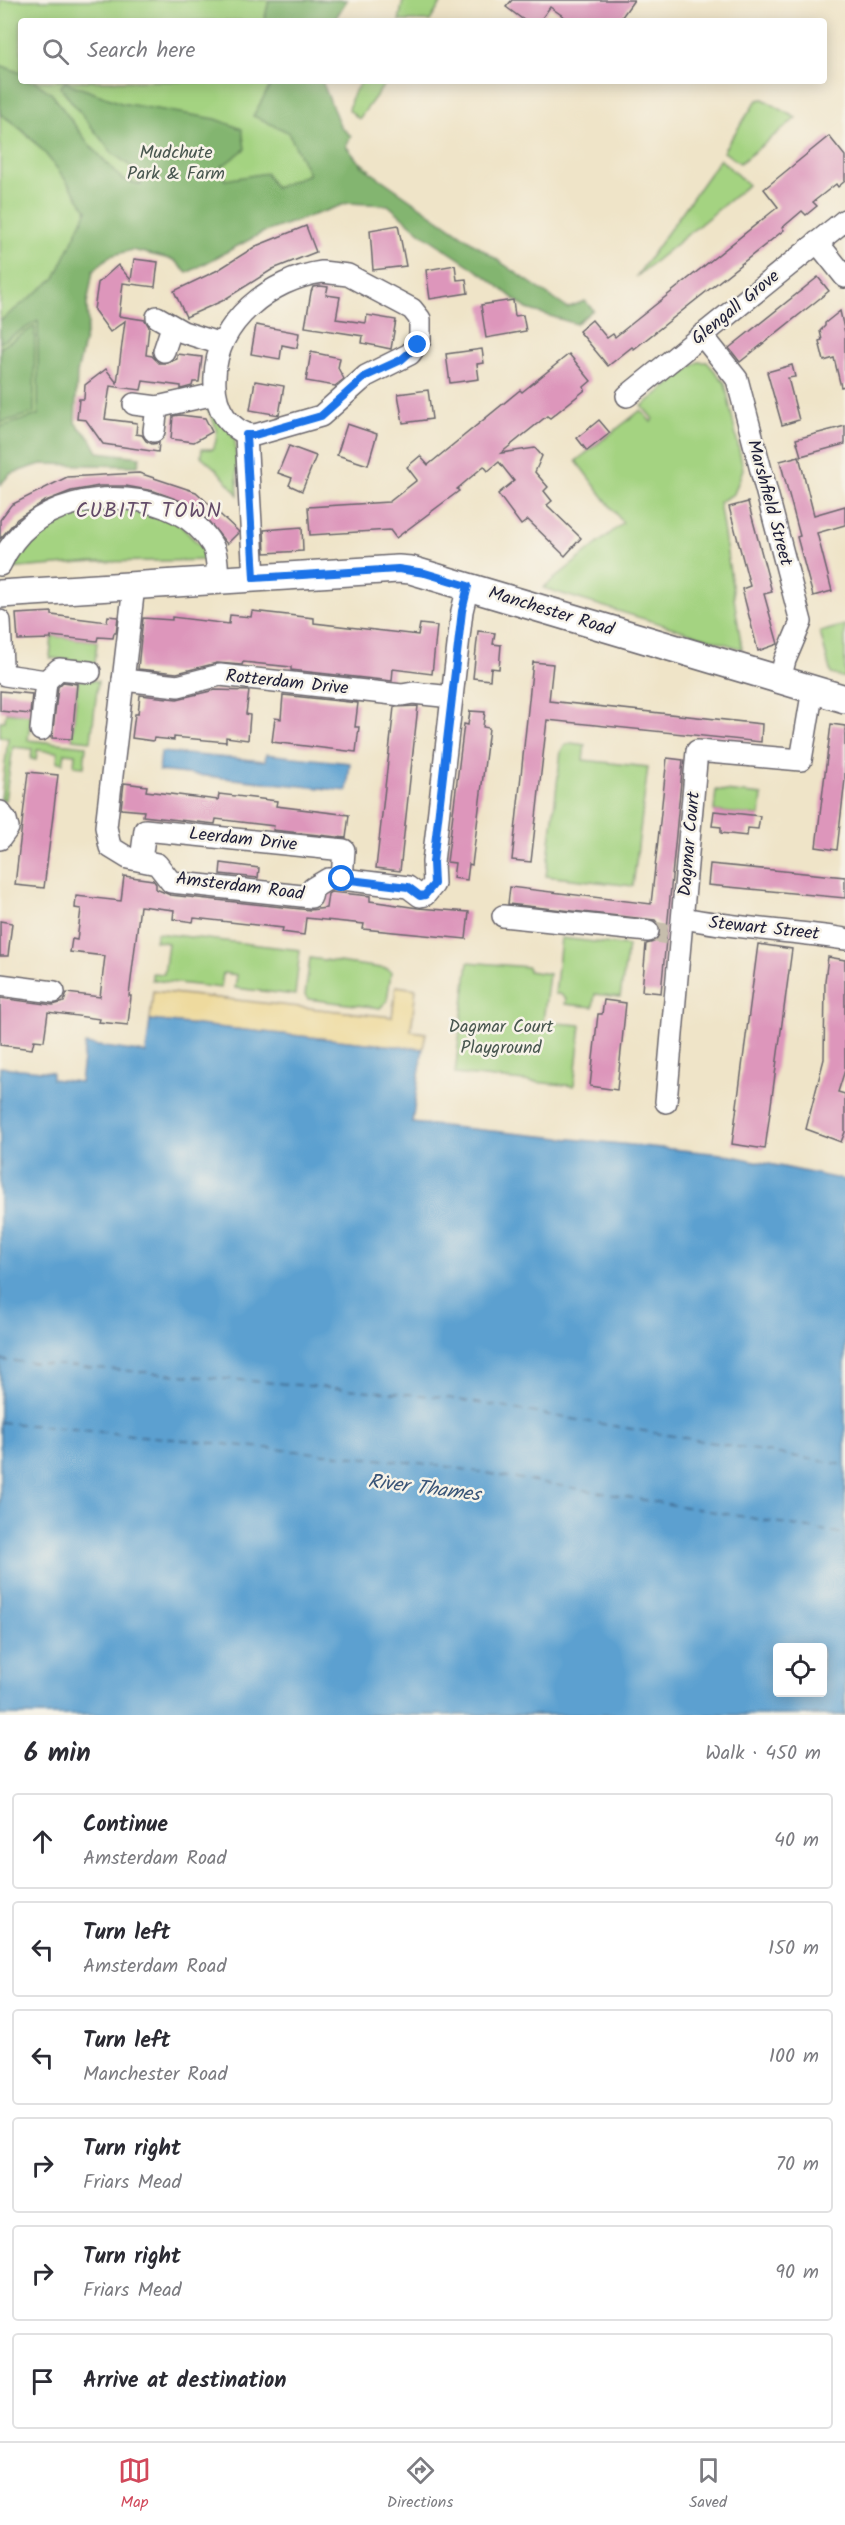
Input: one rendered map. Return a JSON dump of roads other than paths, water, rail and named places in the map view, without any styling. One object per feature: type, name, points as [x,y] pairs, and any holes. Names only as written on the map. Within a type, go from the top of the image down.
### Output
[{"type":"main road","name":"Manchester Road","points":[[0,594],[398,569],[425,573],[845,699]]},
{"type":"street","name":"Glengall Grove","points":[[627,396],[845,220]]},
{"type":"street","points":[[817,242],[845,277]]},
{"type":"street","points":[[316,273],[341,273],[406,305],[417,313],[420,319],[420,339],[410,354],[366,376],[321,416],[255,435],[246,435],[228,420],[215,394],[216,360],[221,344],[235,321],[249,306],[290,280],[316,273]]},
{"type":"street","points":[[164,351],[164,322],[221,344]]},
{"type":"street","name":"Marshfield Street","points":[[702,335],[737,379],[801,622],[784,660],[780,679]]},
{"type":"street","points":[[134,404],[157,406],[215,394]]},
{"type":"street","points":[[154,432],[157,406]]},
{"type":"street","points":[[246,435],[254,578]]},
{"type":"street","points":[[0,565],[20,534],[52,511],[78,501],[133,499],[158,505],[183,515],[195,526],[213,545],[217,557],[218,580]]},
{"type":"street","name":"Amsterdam Road","points":[[134,586],[107,837],[110,847],[117,853],[157,864],[171,882],[311,897],[313,888],[328,879],[408,887],[420,896],[430,890],[434,884],[433,862],[462,611],[468,586]]},
{"type":"street","points":[[0,621],[2,670],[5,675],[46,681]]},
{"type":"street","points":[[41,730],[46,681],[58,669],[90,672]]},
{"type":"street","name":"Rotterdam Drive","points":[[123,680],[178,686],[220,675],[402,695],[413,693],[452,697]]},
{"type":"street","name":"Dagmar Court","points":[[666,1102],[670,930],[697,751],[801,760],[813,689]]},
{"type":"street","points":[[0,812],[8,828],[0,839]]},
{"type":"street","name":"Leerdam Drive","points":[[141,860],[144,830],[156,831],[344,850],[342,879]]},
{"type":"street","name":"Stewart Street","points":[[503,916],[670,930],[720,925],[795,931],[845,939]]},
{"type":"street","points":[[0,985],[54,992]]},
{"type":"water","points":[[161,752],[265,761],[266,754],[350,763],[347,791],[159,771]]},
{"type":"water","name":"River Thames","points":[[150,1020],[423,1049],[412,1123],[722,1154],[845,1180],[845,1715],[0,1715],[0,1067],[52,1072],[52,1079],[80,1082],[85,1044],[146,1053]]},
{"type":"tunnel","points":[[648,931],[667,934]]},
{"type":"district","name":"CUBITT TOWN","points":[[149,511]]},
{"type":"park label","name":"Mudchute Park & Farm","points":[[176,163]]},
{"type":"park label","name":"Dagmar Court Playground","points":[[501,1037]]}]
